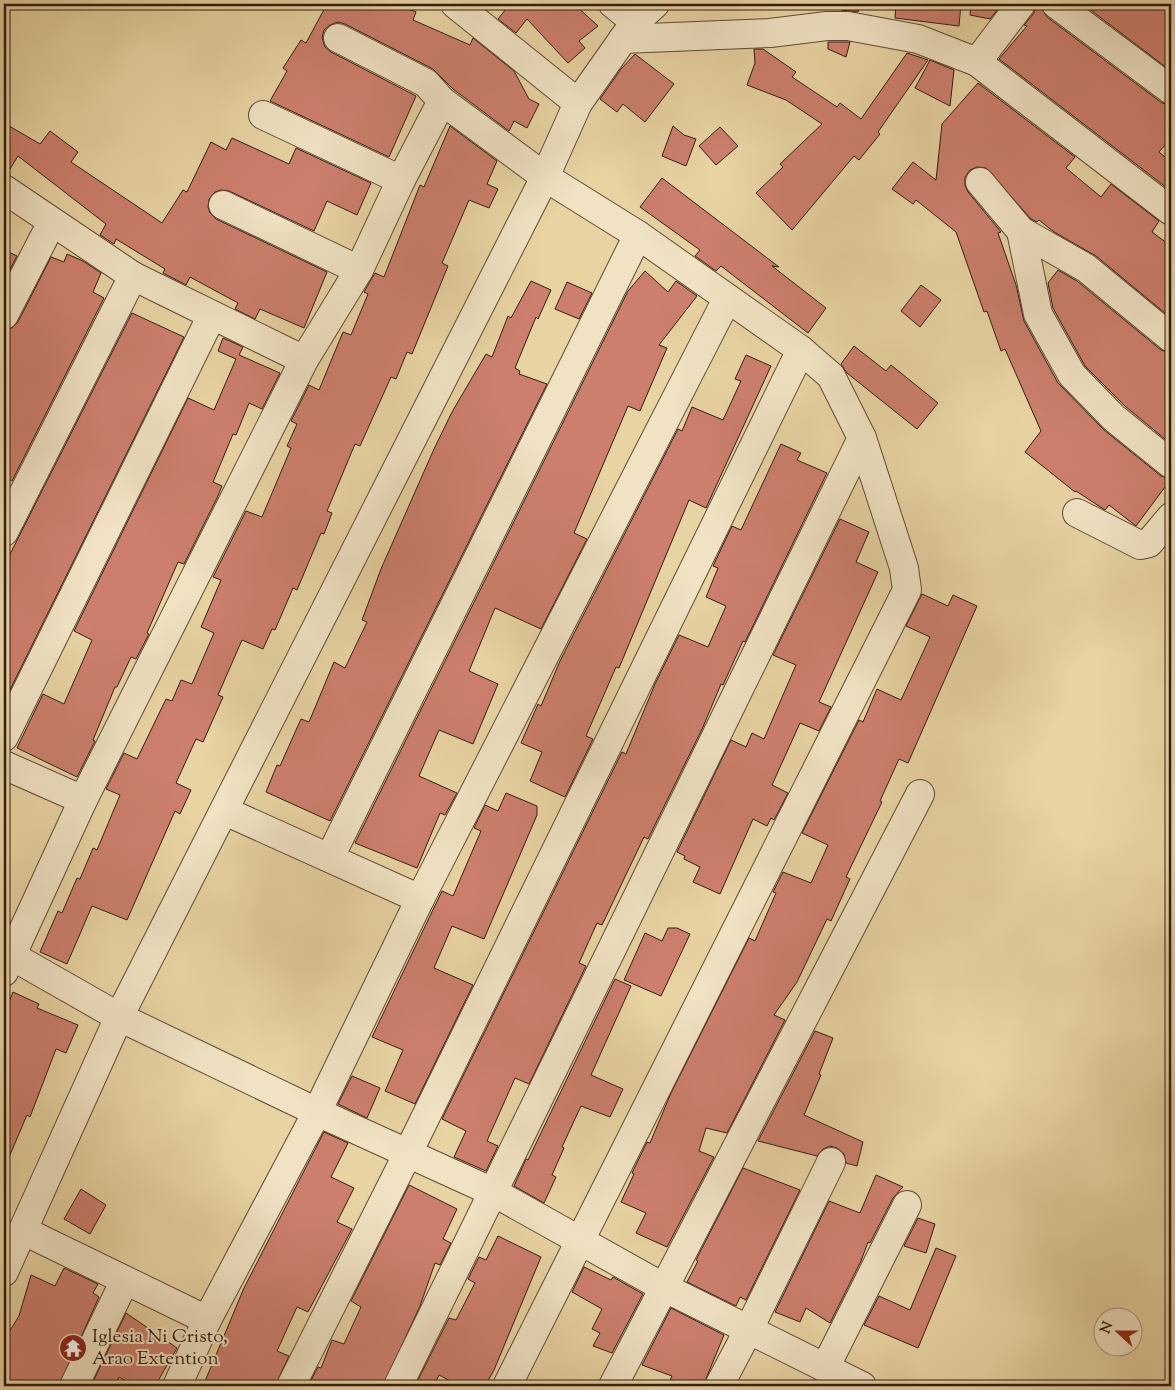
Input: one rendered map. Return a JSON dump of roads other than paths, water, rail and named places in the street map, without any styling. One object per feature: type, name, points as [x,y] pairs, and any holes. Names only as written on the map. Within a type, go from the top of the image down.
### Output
[{"type":"street","points":[[455,4],[578,103]]},
{"type":"street","points":[[613,4],[629,30]]},
{"type":"street","points":[[4,1272],[119,1018],[545,177],[578,103],[629,30],[655,4]]},
{"type":"street","points":[[977,62],[1021,4]]},
{"type":"street","points":[[1056,4],[1171,90]]},
{"type":"street","points":[[629,30],[770,33],[827,26],[848,26],[918,39],[977,62],[1171,211]]},
{"type":"street","points":[[338,38],[426,83],[442,100],[545,177],[638,235],[801,350],[831,376],[862,438],[904,568],[908,590],[507,1386]]},
{"type":"street","points":[[442,100],[401,180],[359,270],[304,360],[83,800],[8,964],[317,1112],[493,1192],[578,1242],[862,1386]]},
{"type":"street","points":[[264,115],[401,180]]},
{"type":"street","points":[[980,182],[1021,231],[1086,268],[1171,338]]},
{"type":"street","points":[[4,189],[133,276],[304,360]]},
{"type":"street","points":[[223,204],[359,270]]},
{"type":"street","points":[[4,315],[52,222]]},
{"type":"street","points":[[1021,231],[1038,314],[1072,375],[1114,418],[1171,464]]},
{"type":"street","points":[[330,858],[638,235]]},
{"type":"street","points":[[4,532],[133,276]]},
{"type":"street","points":[[177,1386],[207,1320],[317,1112],[420,899],[727,299]]},
{"type":"street","points":[[4,737],[212,315]]},
{"type":"street","points":[[292,1386],[801,350]]},
{"type":"street","points":[[398,1386],[862,438]]},
{"type":"street","points":[[1077,513],[1140,545],[1149,543],[1171,517]]},
{"type":"street","points":[[4,765],[83,800]]},
{"type":"street","points":[[612,1386],[920,794]]},
{"type":"street","points":[[225,811],[420,899]]},
{"type":"street","points":[[718,1386],[749,1329],[831,1162]]},
{"type":"street","points":[[825,1368],[907,1205]]},
{"type":"street","points":[[24,1231],[124,1282],[207,1320]]},
{"type":"street","points":[[74,1386],[124,1282]]},
{"type":"place","name":"Iglesia Ni Cristo, Arao Extention","points":[[73,1348]]}]
